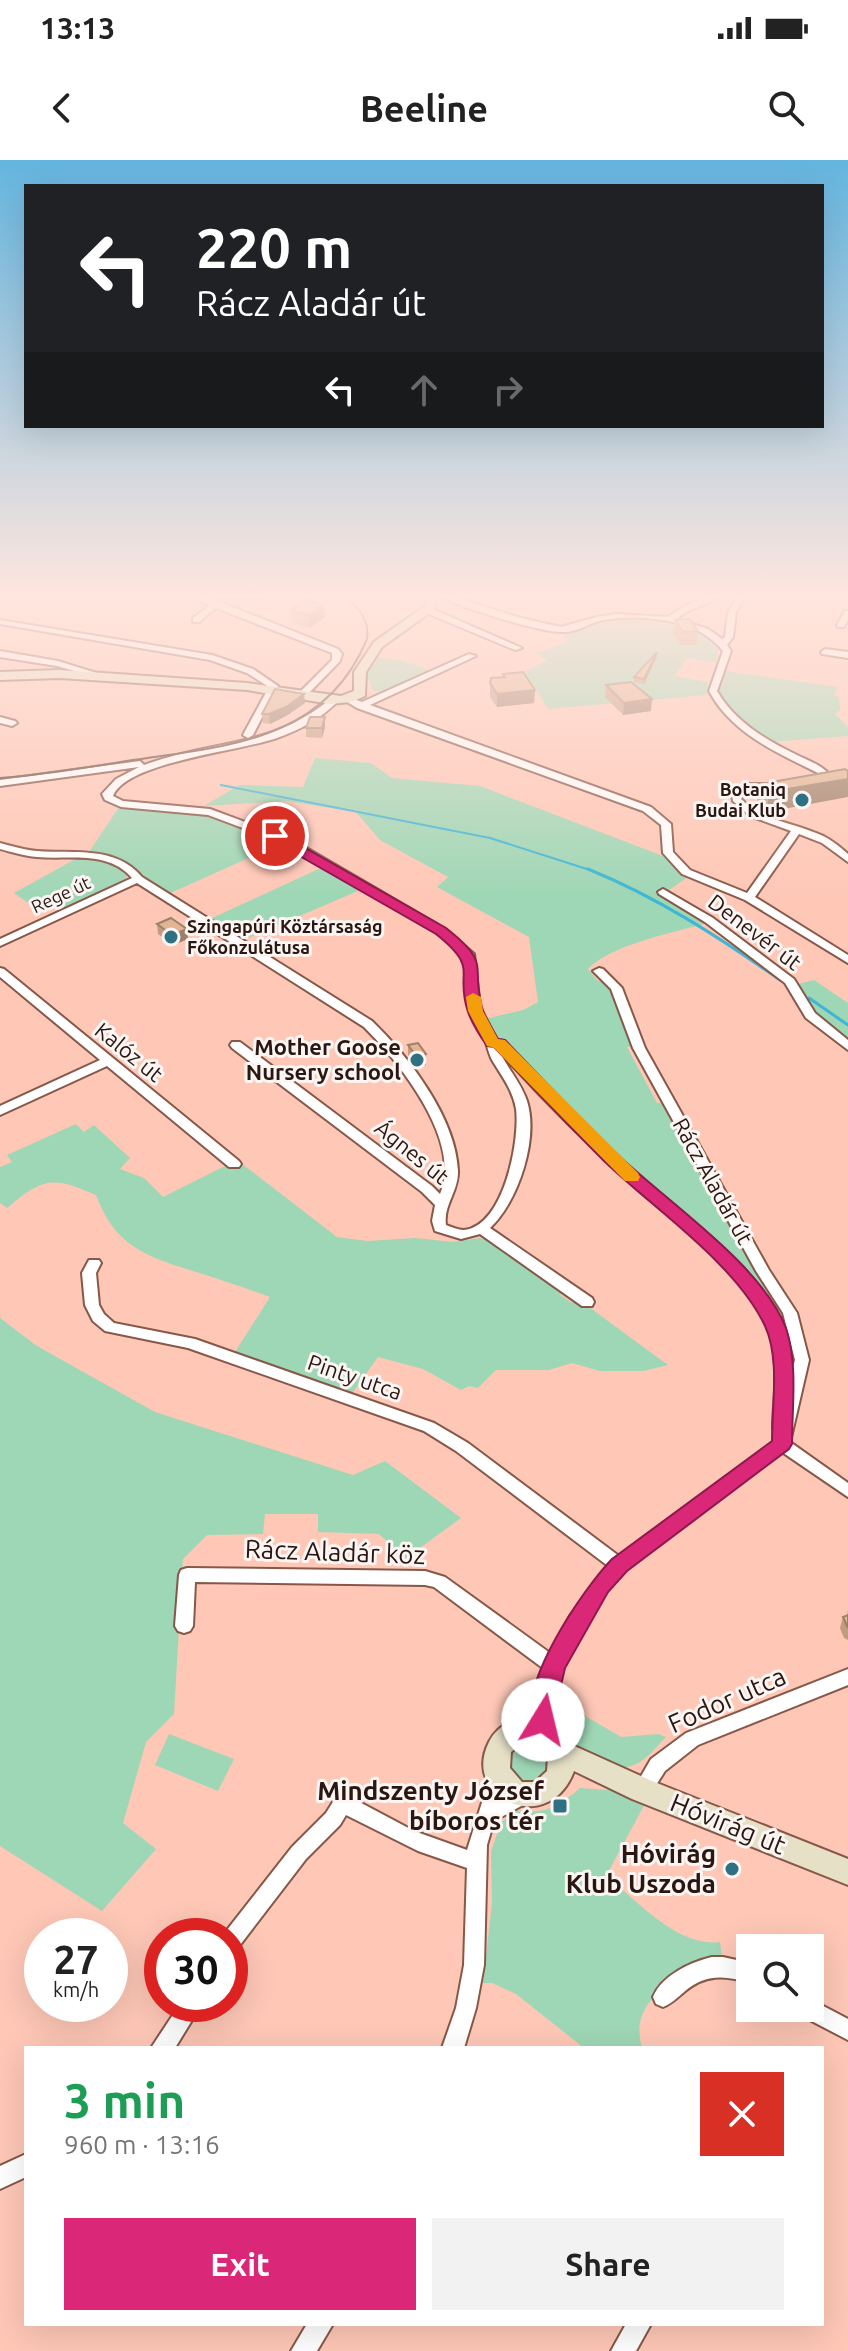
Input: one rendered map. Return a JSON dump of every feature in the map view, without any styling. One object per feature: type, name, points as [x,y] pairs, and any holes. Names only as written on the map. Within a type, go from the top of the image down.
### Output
[{"type":"street","points":[[248,735],[269,694]]},
{"type":"street","points":[[304,694],[348,702],[647,809],[668,825],[671,835],[668,853],[680,869],[749,898],[848,960]]},
{"type":"street","points":[[348,702],[358,694]]},
{"type":"street","points":[[0,783],[48,779],[170,759],[274,735],[369,694]]},
{"type":"street","points":[[715,694],[721,706],[762,739],[824,772],[833,780],[810,788]]},
{"type":"street","points":[[0,720],[12,723]]},
{"type":"street","points":[[170,759],[137,771],[112,787],[108,798],[121,804],[210,812],[287,841],[441,931],[468,954],[475,1011],[519,1097],[524,1127],[518,1162],[501,1207],[483,1230],[587,1302]]},
{"type":"street","points":[[793,788],[744,787],[736,799],[746,809],[796,831],[821,838],[848,859]]},
{"type":"street","points":[[749,898],[796,831]]},
{"type":"street","points":[[0,846],[36,854],[95,856],[118,863],[135,873],[138,879],[338,1003],[380,1034],[431,1107],[448,1146],[452,1181],[442,1205]]},
{"type":"street","name":"Rege út","points":[[0,943],[138,879]]},
{"type":"street","name":"Denevér út","points":[[663,892],[709,920],[790,981],[810,1015],[848,1046]]},
{"type":"street","name":"Kalóz út","points":[[0,971],[234,1164]]},
{"type":"street","name":"Rácz Aladár út","points":[[599,971],[616,988],[639,1048],[763,1271],[790,1313],[802,1360],[782,1444]]},
{"type":"street","name":"Rácz Aladár út","points":[[492,1042],[500,1044],[611,1158],[692,1229],[753,1290],[776,1328],[782,1362],[782,1444]]},
{"type":"street","name":"Ágnes út","points":[[236,1045],[427,1189],[442,1205],[438,1222],[445,1231],[466,1233],[483,1230]]},
{"type":"street","points":[[0,1111],[108,1061]]},
{"type":"street","name":"Pinty utca","points":[[94,1263],[89,1273],[92,1305],[98,1317],[110,1327],[190,1343],[429,1427],[462,1447],[619,1565]]},
{"type":"street","points":[[487,1815],[525,1794],[548,1790],[558,1781],[564,1768],[541,1739],[543,1702],[554,1666],[600,1585],[619,1565],[782,1444],[848,1491]]},
{"type":"street","name":"Rácz Aladár köz","points":[[184,1626],[187,1575],[417,1577],[439,1582],[554,1666]]},
{"type":"street","name":"Fodor utca","points":[[642,1790],[658,1765],[692,1739],[848,1677]]},
{"type":"street","points":[[525,1794],[510,1788],[499,1777],[495,1767],[495,1751],[502,1740],[541,1739]]},
{"type":"street","name":"Hóvirág út","points":[[541,1739],[642,1790],[848,1872]]},
{"type":"street","points":[[558,1781],[609,1774]]},
{"type":"street","points":[[454,2046],[466,2008],[474,1965],[477,1845],[499,1777]]},
{"type":"street","points":[[248,1919],[299,1853],[333,1819],[343,1803],[373,1820],[458,1857],[476,1861]]},
{"type":"street","points":[[663,1997],[689,1973],[711,1966],[736,1968]]},
{"type":"street","points":[[824,2017],[848,2030]]},
{"type":"street","points":[[163,2046],[180,2022]]},
{"type":"street","points":[[0,2178],[24,2166]]},
{"type":"street","points":[[303,2351],[320,2326]]},
{"type":"street","points":[[623,2351],[638,2326]]},
{"type":"green space","points":[[539,694],[706,694],[706,695],[548,709]]},
{"type":"green space","points":[[719,694],[834,694],[839,698],[840,710],[835,714],[848,727],[848,736],[770,742],[732,713]]},
{"type":"green space","points":[[315,758],[371,763],[392,778],[480,786],[663,856],[688,877],[660,896],[707,923],[627,946],[588,969],[597,980],[609,985],[634,1046],[627,1047],[657,1103],[665,1102],[790,1328],[782,1328],[768,1304],[501,1046],[485,1019],[523,1010],[538,1002],[529,937],[437,887],[448,877],[380,840],[356,812],[286,801],[204,806],[239,785],[303,787]]},
{"type":"green space","points":[[121,804],[201,811],[287,841],[166,895],[134,873],[89,852]]},
{"type":"green space","points":[[79,857],[93,858],[127,870],[126,880],[64,909],[56,905],[41,912],[14,893]]},
{"type":"green space","points":[[327,865],[365,888],[241,941],[208,920]]},
{"type":"green space","points":[[814,980],[848,1003],[848,1040],[820,1015],[798,984]]},
{"type":"green space","points":[[76,1124],[84,1132],[94,1125],[130,1158],[120,1169],[144,1178],[163,1197],[227,1165],[232,1167],[241,1163],[337,1237],[367,1241],[415,1238],[453,1242],[480,1238],[492,1242],[565,1291],[560,1295],[572,1303],[578,1299],[668,1365],[643,1371],[600,1371],[572,1363],[549,1370],[496,1370],[478,1388],[469,1386],[461,1390],[423,1369],[378,1357],[351,1395],[235,1352],[270,1297],[146,1254],[122,1238],[96,1195],[81,1189],[49,1183],[30,1190],[7,1208],[0,1203],[0,1167],[12,1162],[7,1155]]},
{"type":"green space","points":[[0,1318],[37,1346],[155,1412],[353,1475],[385,1461],[461,1518],[406,1558],[379,1534],[318,1532],[318,1514],[265,1514],[263,1534],[207,1535],[183,1559],[174,1714],[146,1742],[123,1823],[156,1849],[102,1911],[0,1846]]},
{"type":"green space","points":[[562,1683],[576,1696],[580,1713],[621,1737],[658,1734],[666,1737],[646,1758],[631,1766],[610,1765],[586,1755],[566,1738],[553,1720]]},
{"type":"green space","points":[[169,1734],[234,1759],[218,1791],[155,1765]]},
{"type":"green space","points":[[515,1738],[544,1740],[553,1774],[527,1786],[502,1770]]},
{"type":"green space","points":[[580,1788],[622,1791],[647,1800],[606,1876],[674,1930],[704,1942],[720,1942],[722,1958],[676,1980],[651,2001],[643,2014],[642,2046],[581,2046],[516,1994],[492,1983],[483,1983],[492,1903],[491,1851],[501,1823],[515,1810],[543,1810],[565,1800]]},
{"type":"building","points":[[272,694],[304,694],[286,707],[262,714]]},
{"type":"building","points":[[615,694],[646,694],[652,699],[624,703]]},
{"type":"building","points":[[310,717],[325,717],[322,728],[306,728]]},
{"type":"building","points":[[845,769],[848,779],[769,792],[760,784]]},
{"type":"building","points":[[171,918],[187,929],[172,935],[157,924]]},
{"type":"building","points":[[418,1043],[426,1054],[417,1057],[408,1045]]},
{"type":"waterway","points":[[221,785],[490,838],[591,870]]},
{"type":"waterway","points":[[591,870],[687,919],[780,980]]},
{"type":"waterway","points":[[809,998],[848,1025]]},
{"type":"tram line","points":[[0,778],[204,750],[238,742],[300,718],[330,694]]},
{"type":"slow traffic","points":[[473,997],[475,1011],[492,1042],[500,1044],[526,1074],[631,1177]]},
{"type":"place","name":"Botaniq Budai Klub","points":[[802,800]]},
{"type":"place","name":"Szingapúri Köztársaság Főkonzulátusa","points":[[171,937]]},
{"type":"place","name":"Mother Goose Nursery school","points":[[417,1060]]},
{"type":"place","name":"Mindszenty József bíboros tér","points":[[560,1806]]},
{"type":"place","name":"Hóvirág Klub Uszoda","points":[[732,1869]]},
{"type":"route","points":[[275,836],[441,931],[463,949],[470,960],[475,1011],[492,1042],[500,1044],[611,1158],[732,1268],[753,1290],[776,1328],[782,1362],[782,1444],[619,1565],[600,1585],[569,1634],[554,1666],[543,1702],[543,1720]]}]
